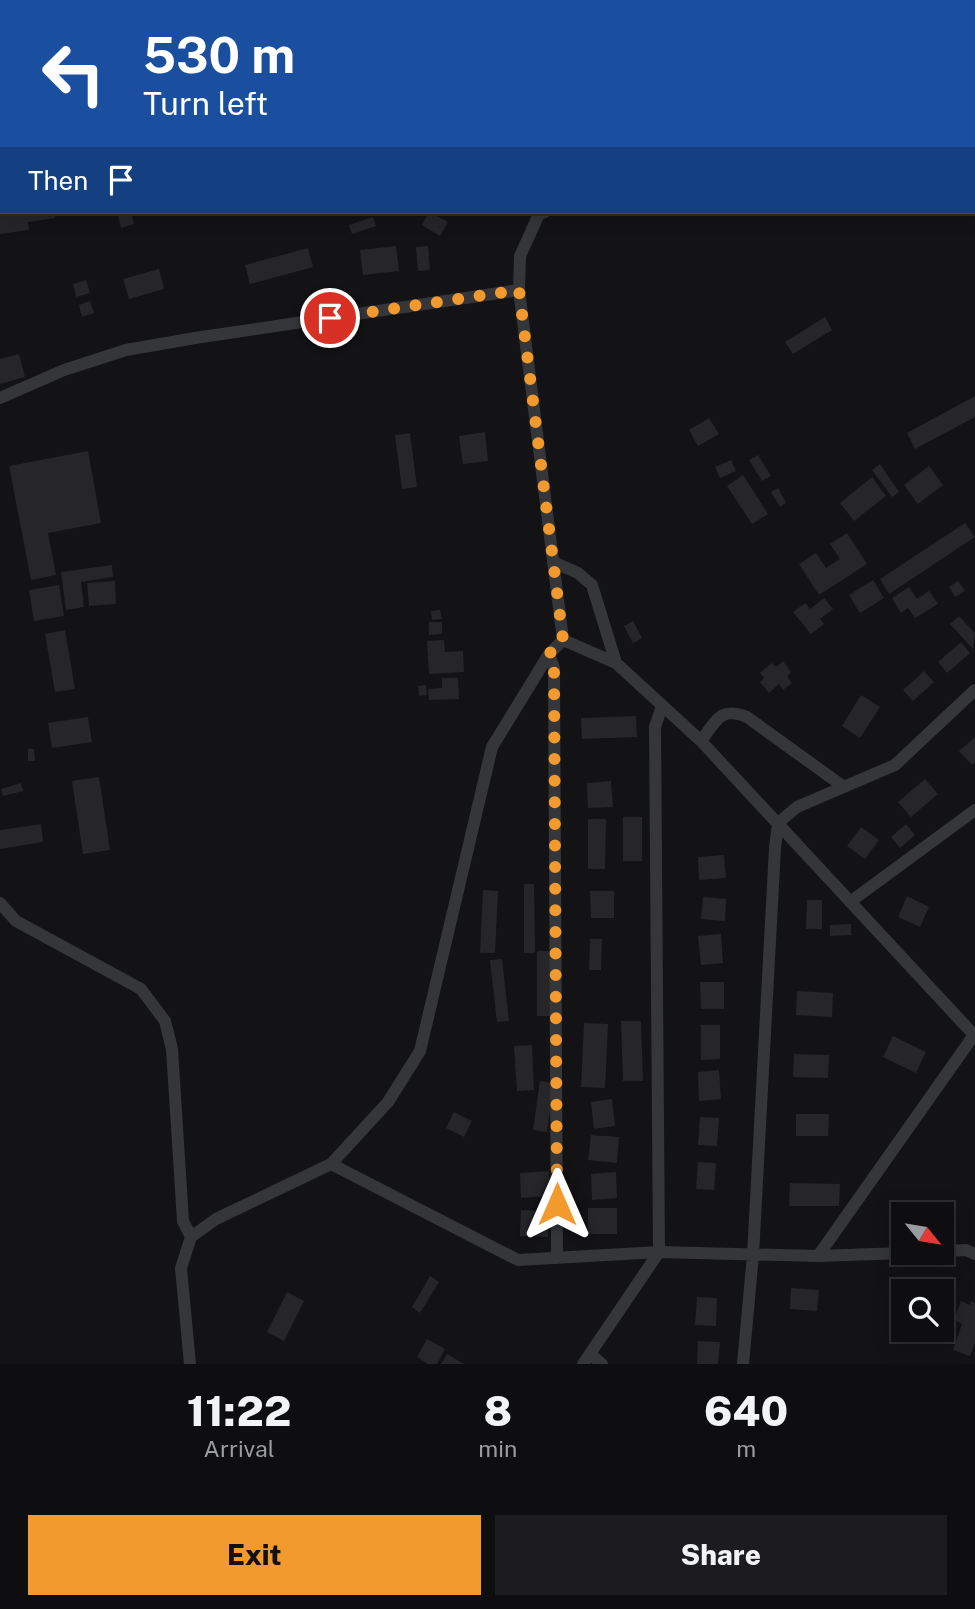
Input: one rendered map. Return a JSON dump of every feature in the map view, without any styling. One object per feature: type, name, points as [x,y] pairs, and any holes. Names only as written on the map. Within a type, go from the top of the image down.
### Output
[{"type":"street","points":[[540,214],[520,256],[519,290],[563,640]]},
{"type":"street","points":[[0,398],[64,370],[126,350],[519,290]]},
{"type":"street","points":[[553,562],[578,573],[592,585],[616,663]]},
{"type":"street","points":[[190,1364],[181,1268],[191,1237],[216,1219],[331,1164],[388,1102],[420,1051],[492,747],[549,654],[563,640]]},
{"type":"street","points":[[563,640],[616,663],[701,741],[974,1035],[818,1256]]},
{"type":"street","points":[[549,654],[554,668],[557,1258]]},
{"type":"street","points":[[743,1364],[753,1255],[778,823],[797,807],[895,765],[975,690]]},
{"type":"street","points":[[602,1364],[587,1359],[659,1252],[655,727],[662,706]]},
{"type":"street","points":[[701,741],[718,719],[726,713],[734,712],[747,717],[844,787]]},
{"type":"street","points":[[850,901],[975,810]]},
{"type":"street","points":[[0,903],[16,921],[141,989],[165,1021],[172,1049],[183,1221],[191,1237]]},
{"type":"street","points":[[331,1164],[518,1260],[659,1252],[818,1256],[891,1253]]},
{"type":"street","points":[[954,1250],[966,1250],[975,1254]]},
{"type":"building","points":[[0,214],[55,214],[55,218],[28,222],[29,230],[0,234]]},
{"type":"building","points":[[132,214],[134,224],[121,228],[118,216]]},
{"type":"building","points":[[428,214],[448,222],[440,236],[422,225]]},
{"type":"building","points":[[373,217],[376,226],[352,234],[349,225]]},
{"type":"building","points":[[396,246],[399,271],[363,275],[360,250]]},
{"type":"building","points":[[428,246],[430,270],[418,271],[416,247]]},
{"type":"building","points":[[308,248],[313,267],[250,284],[245,265]]},
{"type":"building","points":[[159,269],[164,289],[129,299],[123,279]]},
{"type":"building","points":[[86,280],[90,293],[76,297],[73,284]]},
{"type":"building","points":[[90,301],[94,313],[82,317],[79,305]]},
{"type":"building","points":[[825,317],[832,330],[793,354],[785,342]]},
{"type":"building","points":[[19,354],[25,377],[0,384],[0,359]]},
{"type":"building","points":[[975,396],[975,417],[915,449],[907,433]]},
{"type":"building","points":[[709,418],[719,434],[698,446],[689,430]]},
{"type":"building","points":[[485,432],[488,461],[463,464],[459,436]]},
{"type":"building","points":[[410,433],[417,487],[402,489],[395,435]]},
{"type":"building","points":[[88,451],[101,523],[48,533],[56,575],[31,580],[9,466]]},
{"type":"building","points":[[758,455],[771,476],[762,481],[749,460]]},
{"type":"building","points":[[731,460],[736,471],[720,478],[715,467]]},
{"type":"building","points":[[880,464],[899,492],[892,497],[872,470]]},
{"type":"building","points":[[929,466],[943,485],[918,504],[904,485]]},
{"type":"building","points":[[743,475],[768,514],[752,524],[727,486]]},
{"type":"building","points":[[872,477],[886,496],[854,521],[840,503]]},
{"type":"building","points":[[778,488],[786,503],[780,507],[771,492]]},
{"type":"building","points":[[965,523],[975,537],[889,594],[880,579]]},
{"type":"building","points":[[847,533],[867,564],[819,595],[799,564],[816,553],[826,568],[840,559],[830,544]]},
{"type":"building","points":[[112,565],[113,577],[81,582],[84,607],[66,610],[61,572]]},
{"type":"building","points":[[873,580],[884,598],[860,613],[849,595]]},
{"type":"building","points":[[115,581],[116,604],[89,606],[87,583]]},
{"type":"building","points":[[958,581],[965,591],[955,597],[949,587]]},
{"type":"building","points":[[59,585],[64,616],[34,621],[29,590]]},
{"type":"building","points":[[909,587],[917,599],[929,591],[938,604],[915,618],[908,608],[901,613],[892,598]]},
{"type":"building","points":[[824,598],[833,609],[820,619],[824,624],[811,634],[793,612],[805,603],[810,609]]},
{"type":"building","points":[[440,610],[442,619],[432,620],[431,611]]},
{"type":"building","points":[[959,616],[975,633],[973,649],[950,624]]},
{"type":"building","points":[[633,621],[642,638],[633,643],[624,626]]},
{"type":"building","points":[[429,622],[442,622],[442,634],[429,635]]},
{"type":"building","points":[[65,630],[75,689],[55,692],[45,634]]},
{"type":"building","points":[[444,640],[445,652],[463,651],[464,672],[429,674],[427,641]]},
{"type":"building","points":[[961,642],[970,653],[947,673],[938,662]]},
{"type":"building","points":[[783,661],[791,672],[787,676],[792,683],[783,690],[779,684],[769,693],[760,682],[764,678],[760,673],[772,663],[776,667]]},
{"type":"building","points":[[924,671],[934,682],[913,701],[903,690]]},
{"type":"building","points":[[442,678],[458,678],[459,699],[429,700],[428,689],[442,688]]},
{"type":"building","points":[[426,685],[427,695],[419,696],[418,686]]},
{"type":"building","points":[[861,695],[880,707],[860,738],[842,726]]},
{"type":"building","points":[[636,716],[637,737],[582,739],[581,718]]},
{"type":"building","points":[[88,717],[92,742],[52,748],[48,723]]},
{"type":"building","points":[[975,737],[975,762],[972,765],[959,751]]},
{"type":"building","points":[[28,749],[34,749],[35,761],[28,761]]},
{"type":"building","points":[[99,777],[110,850],[83,854],[72,781]]},
{"type":"building","points":[[925,779],[938,794],[911,817],[898,802]]},
{"type":"building","points":[[611,781],[613,807],[588,808],[587,783]]},
{"type":"building","points":[[21,783],[23,791],[3,796],[1,789]]},
{"type":"building","points":[[623,817],[642,817],[642,861],[623,861]]},
{"type":"building","points":[[588,819],[606,819],[605,869],[588,869]]},
{"type":"building","points":[[41,824],[43,842],[0,849],[0,830]]},
{"type":"building","points":[[906,824],[915,835],[900,848],[891,837]]},
{"type":"building","points":[[861,827],[879,840],[865,859],[847,846]]},
{"type":"building","points":[[724,855],[726,878],[699,880],[698,857]]},
{"type":"building","points":[[524,884],[534,884],[535,953],[524,953]]},
{"type":"building","points":[[483,890],[498,891],[495,953],[480,953]]},
{"type":"building","points":[[590,891],[614,891],[614,918],[591,918]]},
{"type":"building","points":[[907,896],[929,907],[920,927],[898,917]]},
{"type":"building","points":[[703,897],[726,899],[725,921],[701,919]]},
{"type":"building","points":[[807,900],[822,900],[822,929],[806,929]]},
{"type":"building","points":[[851,924],[851,935],[830,936],[830,925]]},
{"type":"building","points":[[721,934],[723,963],[701,965],[698,936]]},
{"type":"building","points":[[590,939],[602,939],[601,970],[589,970]]},
{"type":"building","points":[[537,951],[550,951],[550,1016],[537,1016]]},
{"type":"building","points":[[502,959],[509,1021],[497,1022],[490,960]]},
{"type":"building","points":[[700,982],[724,982],[724,1009],[701,1009]]},
{"type":"building","points":[[797,991],[833,993],[832,1017],[796,1015]]},
{"type":"building","points":[[621,1021],[641,1021],[643,1081],[623,1081]]},
{"type":"building","points":[[584,1023],[608,1024],[605,1088],[581,1087]]},
{"type":"building","points":[[701,1025],[720,1025],[720,1059],[701,1060]]},
{"type":"building","points":[[893,1036],[926,1052],[916,1073],[883,1057]]},
{"type":"building","points":[[532,1045],[534,1090],[517,1091],[514,1046]]},
{"type":"building","points":[[794,1054],[829,1055],[828,1078],[793,1077]]},
{"type":"building","points":[[719,1070],[721,1099],[699,1101],[698,1072]]},
{"type":"building","points":[[540,1081],[554,1083],[547,1132],[533,1130]]},
{"type":"building","points":[[612,1099],[615,1126],[594,1129],[591,1102]]},
{"type":"building","points":[[454,1112],[472,1121],[464,1137],[446,1128]]},
{"type":"building","points":[[796,1114],[829,1114],[828,1136],[796,1136]]},
{"type":"building","points":[[700,1117],[719,1118],[717,1146],[698,1145]]},
{"type":"building","points":[[591,1135],[619,1137],[617,1163],[588,1160]]},
{"type":"building","points":[[698,1162],[716,1163],[714,1190],[696,1189]]},
{"type":"building","points":[[549,1171],[550,1196],[521,1198],[520,1173]]},
{"type":"building","points":[[616,1172],[617,1198],[592,1200],[591,1174]]},
{"type":"building","points":[[790,1183],[840,1184],[839,1206],[789,1206]]},
{"type":"building","points":[[588,1208],[617,1208],[617,1234],[588,1234]]},
{"type":"building","points":[[521,1210],[549,1211],[548,1237],[520,1236]]},
{"type":"building","points":[[430,1276],[439,1282],[420,1313],[412,1307]]},
{"type":"building","points":[[791,1288],[819,1290],[817,1311],[790,1309]]},
{"type":"building","points":[[287,1292],[304,1301],[284,1341],[267,1332]]},
{"type":"building","points":[[697,1297],[717,1298],[716,1326],[695,1325]]},
{"type":"building","points":[[961,1301],[970,1305],[971,1301],[975,1303],[975,1343],[970,1356],[953,1350],[962,1324],[954,1320]]},
{"type":"building","points":[[427,1339],[445,1349],[437,1364],[428,1364],[417,1357]]},
{"type":"building","points":[[698,1341],[720,1342],[718,1364],[697,1364]]},
{"type":"building","points":[[447,1354],[464,1364],[441,1364]]},
{"type":"route","points":[[330,318],[519,290],[563,640],[549,654],[554,668],[557,1204]]}]
